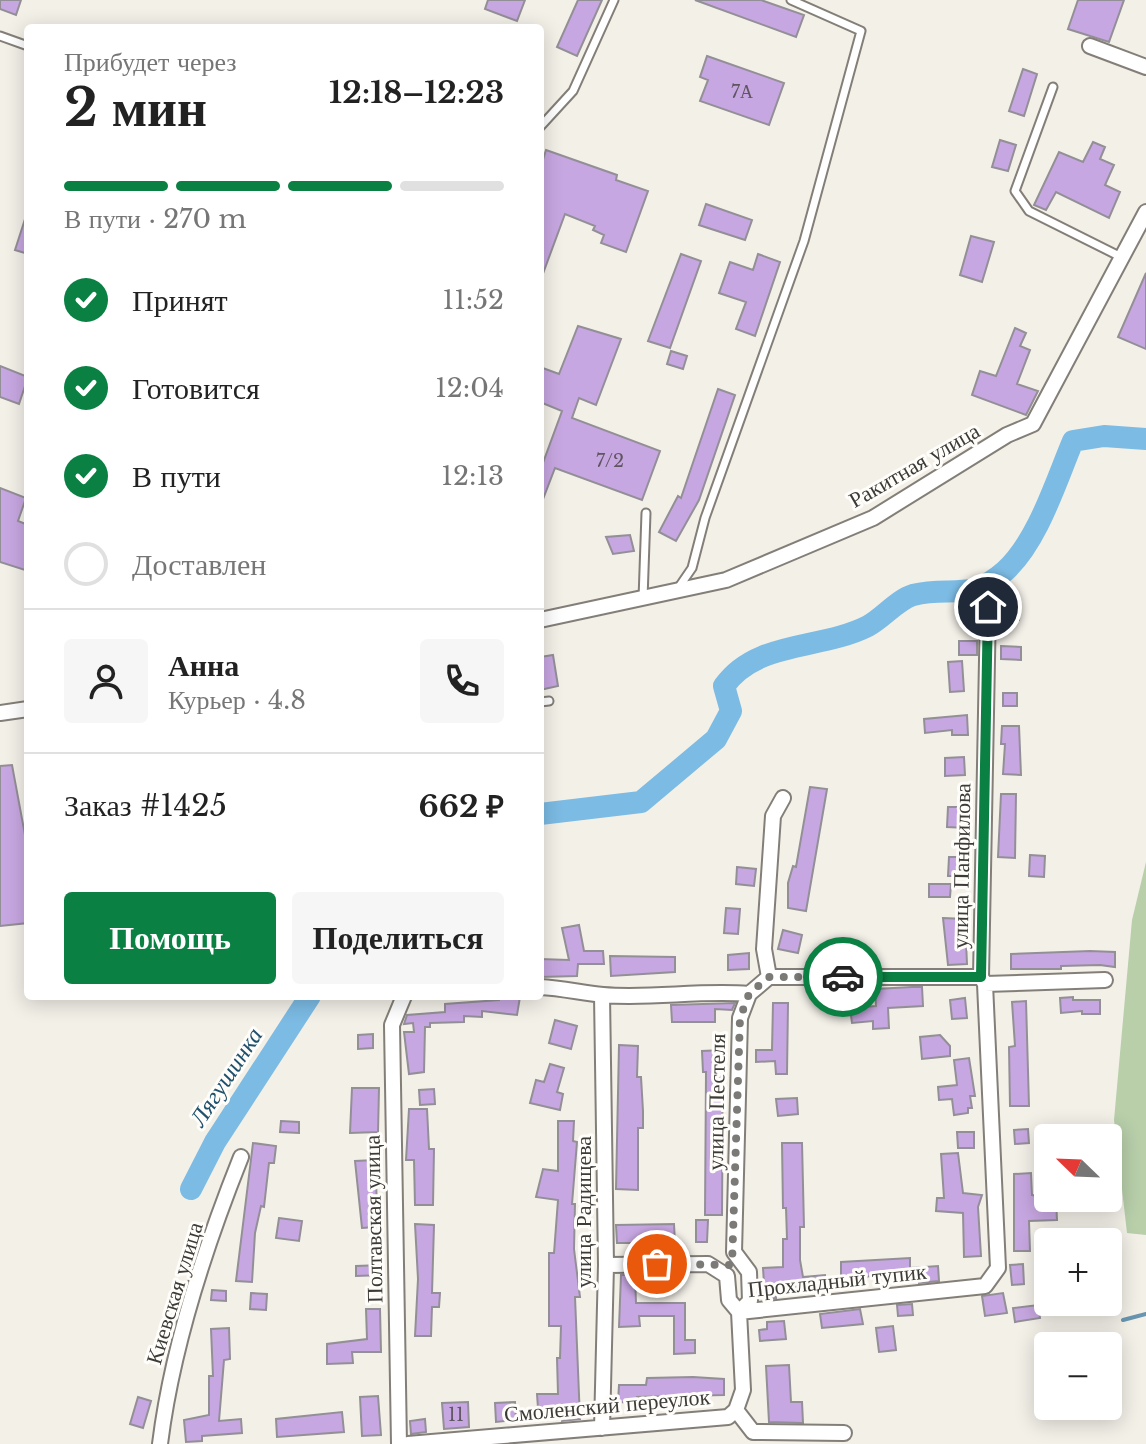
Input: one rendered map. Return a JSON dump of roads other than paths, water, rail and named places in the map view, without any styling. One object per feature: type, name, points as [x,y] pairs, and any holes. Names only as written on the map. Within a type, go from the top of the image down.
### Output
[{"type":"street","points":[[1090,46],[1146,67]]},
{"type":"street","name":"Ракитная улица","points":[[544,619],[726,580],[873,518],[1007,435],[1033,424],[1146,212]]},
{"type":"street","name":"улица Панфилова","points":[[988,607],[983,980],[998,1268]]},
{"type":"street","points":[[0,713],[24,710]]},
{"type":"street","points":[[769,977],[764,949],[773,816],[783,798]]},
{"type":"street","points":[[544,987],[578,989],[602,995],[715,991],[749,994],[769,977],[1105,980]]},
{"type":"street","name":"улица Пестеля","points":[[736,1410],[743,1390],[739,1312],[750,1301],[749,1272],[734,1264],[740,1018],[749,994]]},
{"type":"street","name":"улица Радищева","points":[[593,1444],[598,1428],[606,1265],[602,995]]},
{"type":"street","name":"Полтавская улица","points":[[399,1444],[392,1025],[402,1000]]},
{"type":"street","name":"Киевская улица","points":[[160,1444],[165,1400],[184,1330],[241,1157]]},
{"type":"street","name":"Прохладный тупик","points":[[606,1265],[734,1264],[729,1300],[739,1312],[985,1286],[998,1268]]},
{"type":"street","name":"Смоленский переулок","points":[[408,1444],[728,1417],[736,1410],[753,1432],[844,1433]]},
{"type":"lane","points":[[544,123],[573,91],[614,0]]},
{"type":"lane","points":[[676,592],[692,568],[705,518],[804,241],[861,31],[791,0]]},
{"type":"lane","points":[[0,36],[24,45]]},
{"type":"lane","points":[[1053,87],[1015,191],[1029,211],[1123,258]]},
{"type":"lane","points":[[643,600],[646,513]]},
{"type":"lane","points":[[544,702],[549,701]]},
{"type":"waterway","name":"Лягушинка","points":[[544,814],[641,802],[716,739],[731,711],[724,686],[738,671],[772,653],[850,634],[868,626],[913,595],[970,590],[992,581],[1017,558],[1037,527],[1073,441],[1104,436],[1146,439]]},
{"type":"waterway","name":"Лягушинка","points":[[191,1189],[215,1142],[307,1000]]},
{"type":"waterway","points":[[1123,1320],[1146,1314]]}]
